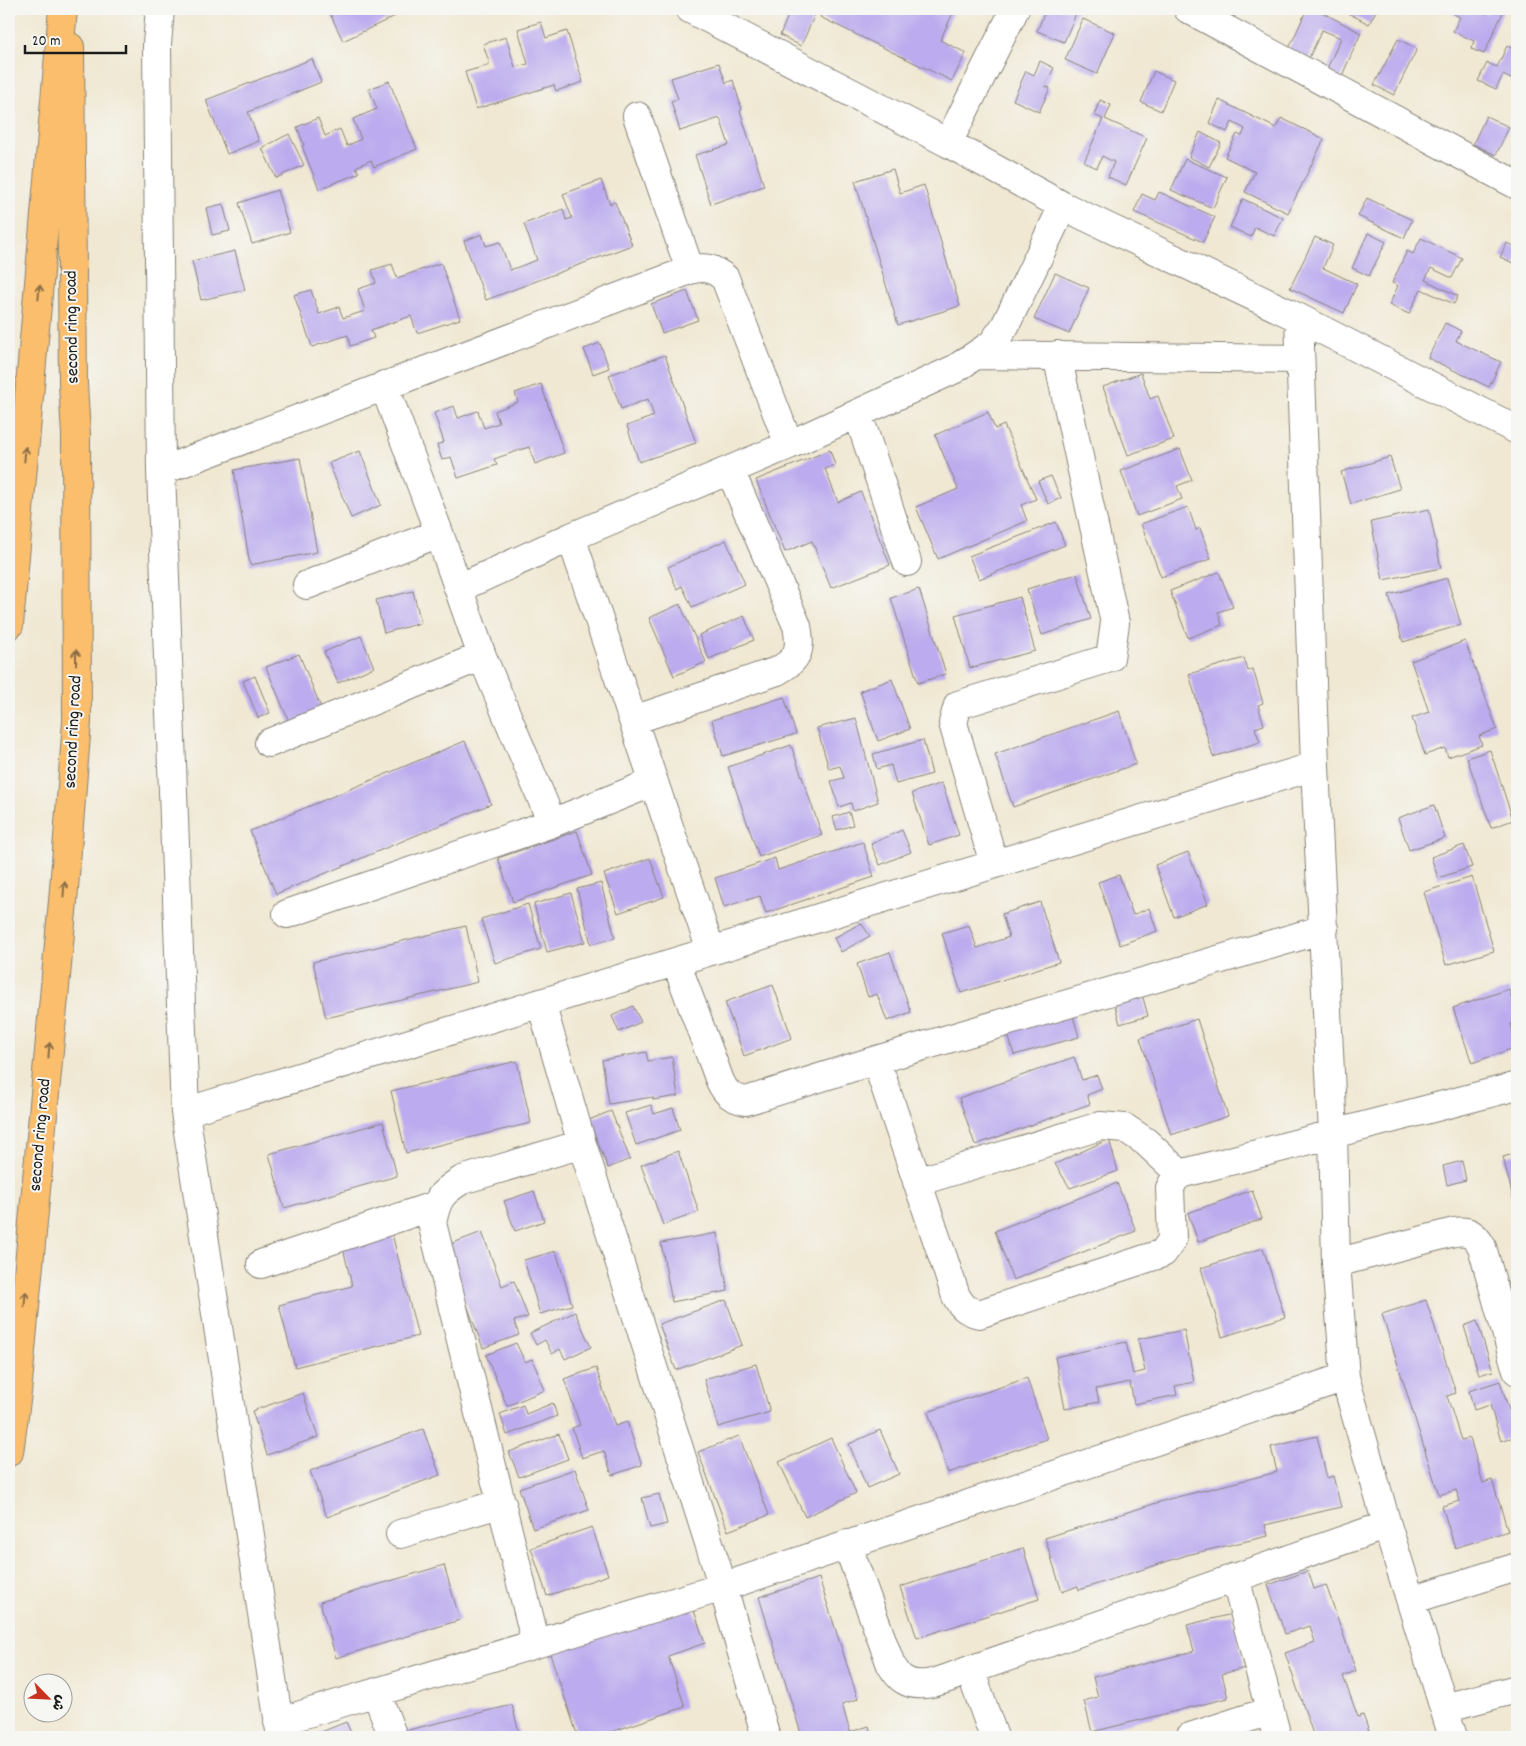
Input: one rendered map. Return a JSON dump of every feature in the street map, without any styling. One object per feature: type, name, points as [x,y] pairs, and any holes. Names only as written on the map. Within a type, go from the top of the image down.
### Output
[{"type":"main road","points":[[9,625],[63,9]]},
{"type":"main road","name":"second ring road","points":[[9,1452],[18,1383],[63,901],[77,722],[76,435],[73,384],[69,9]]},
{"type":"street","points":[[160,9],[158,44],[161,470],[185,1112],[280,1729],[376,1692],[723,1587],[1345,1377]]},
{"type":"street","points":[[690,9],[948,143],[1063,206],[1299,318],[1517,430]]},
{"type":"street","points":[[948,143],[1015,9]]},
{"type":"street","points":[[1188,9],[1517,185]]},
{"type":"street","points":[[637,116],[690,270]]},
{"type":"street","points":[[458,588],[571,537],[789,445],[955,369],[992,344],[1005,326],[1063,206]]},
{"type":"street","points":[[161,470],[702,267],[715,270],[725,278],[789,445]]},
{"type":"street","points":[[1299,318],[1315,766],[1333,1133],[1336,1263],[1345,1377],[1387,1524],[1453,1737]]},
{"type":"street","points":[[977,354],[1300,359]]},
{"type":"street","points":[[994,864],[953,723],[958,705],[1110,658],[1115,623],[1057,355]]},
{"type":"street","points":[[384,385],[482,656],[552,823]]},
{"type":"street","points":[[858,414],[907,562]]},
{"type":"street","points":[[634,720],[777,671],[789,665],[798,654],[800,640],[797,626],[730,470]]},
{"type":"street","points":[[307,585],[439,533]]},
{"type":"street","points":[[571,537],[710,951]]},
{"type":"street","points":[[269,743],[482,656]]},
{"type":"street","points":[[185,1112],[1315,766]]},
{"type":"street","points":[[287,914],[552,823],[654,782]]},
{"type":"street","points":[[676,962],[725,1092],[735,1099],[746,1101],[876,1060],[1324,929]]},
{"type":"street","points":[[542,1003],[582,1144],[723,1587],[766,1737]]},
{"type":"street","points":[[876,1060],[956,1296],[961,1305],[969,1312],[979,1314],[1163,1253],[1172,1240],[1170,1188],[1180,1174],[1517,1086]]},
{"type":"street","points":[[917,1182],[1100,1126],[1125,1128],[1146,1142],[1180,1174]]},
{"type":"street","points":[[536,1644],[435,1242],[432,1223],[436,1205],[446,1189],[462,1180],[582,1144]]},
{"type":"street","points":[[261,1264],[436,1205]]},
{"type":"street","points":[[1336,1263],[1454,1232],[1472,1233],[1482,1247],[1517,1371]]},
{"type":"street","points":[[400,1534],[502,1503]]},
{"type":"street","points":[[847,1544],[891,1665],[902,1680],[912,1684],[925,1684],[1387,1524]]},
{"type":"street","points":[[1411,1600],[1517,1566]]},
{"type":"street","points":[[1235,1577],[1277,1737]]},
{"type":"street","points":[[970,1670],[994,1737]]},
{"type":"street","points":[[1444,1708],[1517,1689]]},
{"type":"street","points":[[376,1692],[393,1737]]},
{"type":"street","points":[[1190,1737],[1270,1711]]},
{"type":"building","points":[[328,9],[410,9],[343,41]]},
{"type":"building","points":[[791,9],[810,9],[816,12],[801,46],[780,35]]},
{"type":"building","points":[[824,9],[955,9],[940,40],[966,53],[952,81],[820,17]]},
{"type":"building","points":[[1046,9],[1078,9],[1064,42],[1037,31]]},
{"type":"building","points":[[1192,9],[1238,9],[1230,26]]},
{"type":"building","points":[[1307,9],[1316,9],[1361,33],[1340,80],[1325,73],[1341,38],[1322,30],[1307,62],[1287,53]]},
{"type":"building","points":[[1346,9],[1377,9],[1369,24],[1344,11]]},
{"type":"building","points":[[1443,9],[1476,9],[1487,14],[1489,9],[1503,12],[1484,54],[1471,49],[1474,41],[1453,31],[1460,17]]},
{"type":"building","points":[[1083,19],[1115,33],[1097,74],[1065,60]]},
{"type":"building","points":[[541,22],[546,38],[567,31],[583,82],[556,91],[554,85],[476,109],[465,72],[490,65],[483,44],[506,37],[515,67],[528,64],[518,29]]},
{"type":"building","points":[[1398,39],[1417,49],[1394,95],[1374,85]]},
{"type":"building","points":[[1507,46],[1517,51],[1517,82],[1503,75],[1496,89],[1478,81],[1487,63],[1497,67]]},
{"type":"building","points":[[312,59],[321,82],[248,112],[259,141],[227,154],[206,100]]},
{"type":"building","points":[[1040,61],[1054,68],[1045,86],[1050,88],[1039,112],[1013,100],[1026,71],[1034,75]]},
{"type":"building","points":[[719,63],[726,83],[733,80],[742,110],[740,111],[764,186],[711,204],[695,155],[729,145],[720,118],[680,131],[671,101],[678,99],[671,78]]},
{"type":"building","points":[[1154,71],[1174,80],[1161,111],[1141,102]]},
{"type":"building","points":[[389,81],[417,149],[374,167],[371,160],[356,167],[359,173],[319,189],[302,146],[304,145],[297,127],[318,118],[325,136],[340,129],[347,146],[361,139],[353,119],[377,109],[369,89]]},
{"type":"building","points":[[1100,100],[1111,105],[1105,119],[1147,138],[1126,185],[1108,177],[1114,162],[1102,156],[1097,168],[1084,162],[1103,119],[1094,115]]},
{"type":"building","points":[[1219,100],[1276,128],[1281,118],[1324,139],[1288,213],[1245,192],[1255,172],[1225,157],[1237,134],[1242,136],[1245,129],[1232,122],[1227,132],[1209,123]]},
{"type":"building","points":[[1486,116],[1509,127],[1496,155],[1473,144]]},
{"type":"building","points":[[1200,132],[1221,143],[1209,167],[1189,157]]},
{"type":"building","points":[[289,134],[304,165],[276,178],[262,148]]},
{"type":"building","points":[[1517,136],[1517,149],[1512,147]]},
{"type":"building","points":[[1185,159],[1227,177],[1213,208],[1171,190]]},
{"type":"building","points":[[893,169],[900,193],[924,185],[960,306],[898,325],[855,181]]},
{"type":"building","points":[[601,180],[610,204],[615,202],[632,245],[486,300],[464,241],[482,234],[486,246],[500,242],[510,270],[537,260],[524,224],[563,209],[566,220],[572,218],[563,194]]},
{"type":"building","points":[[277,190],[290,232],[252,244],[239,203]]},
{"type":"building","points":[[1159,192],[1215,217],[1203,242],[1134,212],[1142,194],[1155,200]]},
{"type":"building","points":[[1367,198],[1412,220],[1404,238],[1358,216]]},
{"type":"building","points":[[1243,199],[1283,218],[1274,236],[1255,227],[1251,237],[1230,227]]},
{"type":"building","points":[[223,204],[230,231],[212,235],[206,208]]},
{"type":"building","points":[[1368,233],[1386,242],[1369,276],[1352,268]]},
{"type":"building","points":[[1315,237],[1333,245],[1323,268],[1357,284],[1344,313],[1290,288]]},
{"type":"building","points":[[1421,238],[1462,258],[1452,278],[1431,268],[1425,280],[1458,296],[1454,304],[1421,289],[1409,314],[1389,305],[1398,286],[1392,283],[1407,251],[1413,254]]},
{"type":"building","points":[[1507,243],[1517,248],[1515,264],[1500,257]]},
{"type":"building","points":[[235,251],[245,290],[201,300],[192,261]]},
{"type":"building","points":[[441,263],[460,319],[417,333],[411,316],[371,330],[374,338],[350,346],[348,335],[312,347],[294,295],[311,290],[319,314],[339,307],[343,318],[365,311],[358,289],[376,283],[372,270],[392,264],[397,278]]},
{"type":"building","points":[[1055,273],[1089,288],[1069,334],[1034,319]]},
{"type":"building","points":[[687,291],[698,320],[662,333],[651,304]]},
{"type":"building","points":[[1445,323],[1461,331],[1456,341],[1501,362],[1489,387],[1428,358]]},
{"type":"building","points":[[600,343],[609,368],[593,374],[584,349]]},
{"type":"building","points":[[665,355],[696,443],[639,462],[627,426],[654,416],[648,399],[621,409],[609,375]]},
{"type":"building","points":[[1141,373],[1150,399],[1158,396],[1174,439],[1128,455],[1103,387]]},
{"type":"building","points":[[541,384],[564,453],[535,464],[529,447],[494,459],[497,465],[458,478],[451,457],[442,460],[437,445],[444,442],[434,413],[454,406],[458,418],[478,411],[484,428],[499,423],[495,411],[518,402],[515,393]]},
{"type":"building","points":[[988,412],[995,429],[1004,425],[1036,499],[1021,505],[1027,521],[938,559],[916,507],[958,489],[935,435]]},
{"type":"building","points":[[1180,449],[1192,480],[1177,486],[1182,499],[1137,516],[1121,471]]},
{"type":"building","points":[[830,450],[835,465],[825,469],[838,502],[861,492],[890,565],[831,588],[812,541],[785,552],[756,480]]},
{"type":"building","points":[[360,451],[381,505],[351,518],[329,463]]},
{"type":"building","points":[[1390,457],[1400,489],[1351,504],[1341,472]]},
{"type":"building","points":[[300,458],[317,552],[250,565],[234,470]]},
{"type":"building","points":[[1051,476],[1061,498],[1048,504],[1038,481]]},
{"type":"building","points":[[1188,507],[1196,530],[1200,528],[1211,559],[1161,577],[1141,524]]},
{"type":"building","points":[[1429,509],[1441,568],[1383,580],[1371,522]]},
{"type":"building","points":[[1056,522],[1065,545],[979,579],[969,556]]},
{"type":"building","points":[[726,540],[745,584],[692,607],[682,586],[677,589],[668,567]]},
{"type":"building","points":[[1219,572],[1233,607],[1218,612],[1222,625],[1188,638],[1170,591]]},
{"type":"building","points":[[1077,574],[1091,619],[1042,635],[1027,589]]},
{"type":"building","points":[[1447,578],[1461,625],[1403,642],[1389,595]]},
{"type":"building","points":[[919,589],[946,674],[918,683],[891,598]]},
{"type":"building","points":[[413,591],[421,623],[384,633],[376,600]]},
{"type":"building","points":[[1020,597],[1035,651],[970,668],[955,615]]},
{"type":"building","points":[[680,604],[706,662],[674,676],[649,618]]},
{"type":"building","points":[[744,616],[754,640],[709,659],[699,635]]},
{"type":"building","points":[[361,636],[374,667],[338,683],[324,652]]},
{"type":"building","points":[[1465,641],[1497,729],[1479,736],[1482,745],[1448,757],[1445,748],[1425,755],[1412,718],[1429,712],[1411,661]]},
{"type":"building","points":[[299,654],[322,710],[290,724],[266,667]]},
{"type":"building","points":[[1244,658],[1248,671],[1253,669],[1263,703],[1258,705],[1264,725],[1255,728],[1260,742],[1213,757],[1189,674]]},
{"type":"building","points":[[255,676],[270,713],[258,718],[243,681]]},
{"type":"building","points":[[892,679],[910,729],[878,741],[860,691]]},
{"type":"building","points":[[784,697],[796,734],[723,756],[712,720]]},
{"type":"building","points":[[1119,711],[1136,764],[1013,807],[995,754]]},
{"type":"building","points":[[856,718],[878,802],[853,811],[851,803],[839,807],[831,781],[844,778],[840,766],[829,769],[817,728]]},
{"type":"building","points":[[923,740],[932,774],[896,784],[891,765],[877,769],[873,754]]},
{"type":"building","points":[[465,741],[491,804],[276,894],[250,831]]},
{"type":"building","points":[[791,745],[822,835],[759,857],[728,767]]},
{"type":"building","points":[[1490,750],[1513,820],[1491,828],[1467,758]]},
{"type":"building","points":[[942,783],[959,835],[929,845],[912,793]]},
{"type":"building","points":[[1434,805],[1445,838],[1409,850],[1398,818]]},
{"type":"building","points":[[849,812],[853,825],[837,830],[833,817]]},
{"type":"building","points":[[902,830],[911,852],[880,865],[871,844]]},
{"type":"building","points":[[577,831],[592,875],[513,902],[498,858]]},
{"type":"building","points":[[863,842],[874,877],[766,913],[760,896],[724,907],[715,878],[775,858],[778,870]]},
{"type":"building","points":[[1464,845],[1472,867],[1438,878],[1431,857]]},
{"type":"building","points":[[1188,852],[1208,904],[1174,917],[1155,865]]},
{"type":"building","points":[[650,858],[664,897],[618,913],[604,874]]},
{"type":"building","points":[[1119,875],[1133,915],[1149,908],[1157,931],[1120,945],[1098,882]]},
{"type":"building","points":[[1472,877],[1494,951],[1446,965],[1424,892]]},
{"type":"building","points":[[601,883],[615,938],[591,944],[577,889]]},
{"type":"building","points":[[571,893],[585,942],[547,952],[534,904]]},
{"type":"building","points":[[1040,902],[1059,962],[961,993],[942,933],[969,925],[977,948],[1009,937],[1002,914]]},
{"type":"building","points":[[528,904],[541,949],[495,963],[481,919]]},
{"type":"building","points":[[861,923],[870,936],[841,952],[834,938]]},
{"type":"building","points":[[466,926],[478,982],[326,1018],[313,962]]},
{"type":"building","points":[[890,952],[911,1012],[887,1021],[877,994],[868,997],[857,964]]},
{"type":"building","points":[[773,985],[792,1038],[744,1056],[725,1002]]},
{"type":"building","points":[[1509,989],[1517,1015],[1517,1022],[1511,1024],[1517,1047],[1472,1063],[1453,1008]]},
{"type":"building","points":[[1142,994],[1148,1016],[1120,1024],[1114,1002]]},
{"type":"building","points":[[633,1006],[641,1022],[619,1032],[612,1016]]},
{"type":"building","points":[[1071,1009],[1079,1037],[1014,1055],[1006,1027]]},
{"type":"building","points":[[1197,1019],[1228,1116],[1171,1135],[1140,1038]]},
{"type":"building","points":[[646,1052],[648,1061],[672,1057],[678,1096],[653,1100],[653,1097],[609,1104],[602,1060]]},
{"type":"building","points":[[1074,1057],[1082,1080],[1097,1075],[1102,1089],[1087,1095],[1090,1104],[975,1145],[959,1098]]},
{"type":"building","points":[[517,1061],[531,1123],[406,1153],[391,1091]]},
{"type":"building","points":[[651,1105],[654,1114],[673,1108],[680,1130],[636,1145],[625,1113]]},
{"type":"building","points":[[611,1111],[630,1159],[608,1168],[589,1120]]},
{"type":"building","points":[[383,1122],[397,1176],[284,1208],[269,1154]]},
{"type":"building","points":[[1109,1139],[1118,1171],[1070,1188],[1055,1164]]},
{"type":"building","points":[[678,1151],[699,1212],[663,1225],[641,1165]]},
{"type":"building","points":[[1517,1153],[1517,1214],[1503,1157]]},
{"type":"building","points":[[1462,1161],[1466,1180],[1447,1185],[1443,1166]]},
{"type":"building","points":[[1117,1183],[1136,1231],[1013,1280],[995,1231]]},
{"type":"building","points":[[1252,1190],[1262,1219],[1198,1242],[1188,1213]]},
{"type":"building","points":[[534,1191],[544,1221],[515,1231],[504,1201]]},
{"type":"building","points":[[390,1226],[418,1336],[295,1367],[279,1305],[352,1286],[341,1239]]},
{"type":"building","points":[[482,1232],[502,1286],[514,1281],[528,1317],[514,1321],[519,1335],[483,1348],[445,1246]]},
{"type":"building","points":[[717,1233],[728,1291],[672,1302],[661,1243]]},
{"type":"building","points":[[1263,1248],[1285,1317],[1222,1337],[1201,1268]]},
{"type":"building","points":[[556,1251],[572,1305],[540,1314],[524,1260]]},
{"type":"building","points":[[726,1300],[742,1345],[676,1370],[659,1324]]},
{"type":"building","points":[[1426,1300],[1456,1393],[1447,1396],[1461,1440],[1470,1438],[1483,1483],[1492,1480],[1508,1531],[1455,1548],[1442,1506],[1460,1501],[1456,1490],[1439,1495],[1382,1314]]},
{"type":"building","points":[[575,1312],[591,1347],[565,1359],[560,1349],[552,1354],[545,1340],[536,1345],[530,1333]]},
{"type":"building","points":[[1477,1321],[1493,1371],[1479,1375],[1464,1326]]},
{"type":"building","points":[[1184,1330],[1194,1382],[1175,1386],[1177,1395],[1134,1404],[1130,1382],[1096,1389],[1099,1402],[1065,1409],[1055,1357],[1126,1342],[1133,1374],[1145,1371],[1138,1339]]},
{"type":"building","points":[[516,1343],[525,1362],[532,1359],[545,1390],[507,1406],[486,1355]]},
{"type":"building","points":[[756,1364],[770,1412],[718,1427],[704,1379]]},
{"type":"building","points":[[596,1368],[615,1426],[627,1422],[642,1465],[612,1475],[604,1451],[582,1458],[572,1428],[580,1425],[564,1379]]},
{"type":"building","points":[[1027,1378],[1047,1439],[948,1473],[928,1412]]},
{"type":"building","points":[[1500,1381],[1517,1436],[1501,1441],[1490,1405],[1474,1410],[1469,1391]]},
{"type":"building","points":[[303,1393],[318,1437],[267,1455],[252,1411]]},
{"type":"building","points":[[553,1403],[557,1416],[507,1435],[500,1414],[523,1405],[526,1414]]},
{"type":"building","points":[[423,1429],[440,1475],[327,1517],[310,1471]]},
{"type":"building","points":[[880,1430],[899,1474],[867,1488],[849,1444]]},
{"type":"building","points":[[559,1434],[568,1459],[519,1477],[509,1452]]},
{"type":"building","points":[[739,1436],[769,1515],[728,1531],[698,1452]]},
{"type":"building","points":[[1317,1436],[1327,1478],[1333,1476],[1341,1507],[1265,1525],[1268,1536],[1187,1555],[1079,1590],[1078,1586],[1062,1592],[1045,1538],[1169,1499],[1277,1472],[1271,1447]]},
{"type":"building","points":[[831,1438],[856,1493],[805,1517],[779,1462]]},
{"type":"building","points":[[575,1469],[589,1510],[533,1529],[519,1488]]},
{"type":"building","points":[[659,1494],[667,1524],[650,1528],[642,1498]]},
{"type":"building","points":[[592,1527],[608,1575],[547,1596],[531,1548]]},
{"type":"building","points":[[1023,1548],[1039,1599],[917,1638],[900,1587]]},
{"type":"building","points":[[444,1565],[460,1620],[336,1658],[320,1602]]},
{"type":"building","points":[[1308,1571],[1314,1589],[1326,1585],[1356,1671],[1343,1676],[1358,1717],[1363,1715],[1371,1737],[1314,1737],[1285,1653],[1315,1642],[1310,1626],[1285,1634],[1268,1585]]},
{"type":"building","points":[[819,1578],[858,1699],[842,1704],[850,1732],[869,1726],[872,1737],[802,1737],[759,1597]]},
{"type":"building","points":[[692,1605],[705,1643],[668,1656],[685,1707],[596,1737],[578,1737],[550,1654]]},
{"type":"building","points":[[1232,1614],[1245,1668],[1222,1674],[1228,1698],[1092,1732],[1084,1701],[1098,1697],[1093,1677],[1194,1651],[1187,1625]]},
{"type":"building","points":[[512,1705],[520,1737],[406,1737],[404,1731]]},
{"type":"building","points":[[346,1722],[353,1737],[309,1737]]}]
